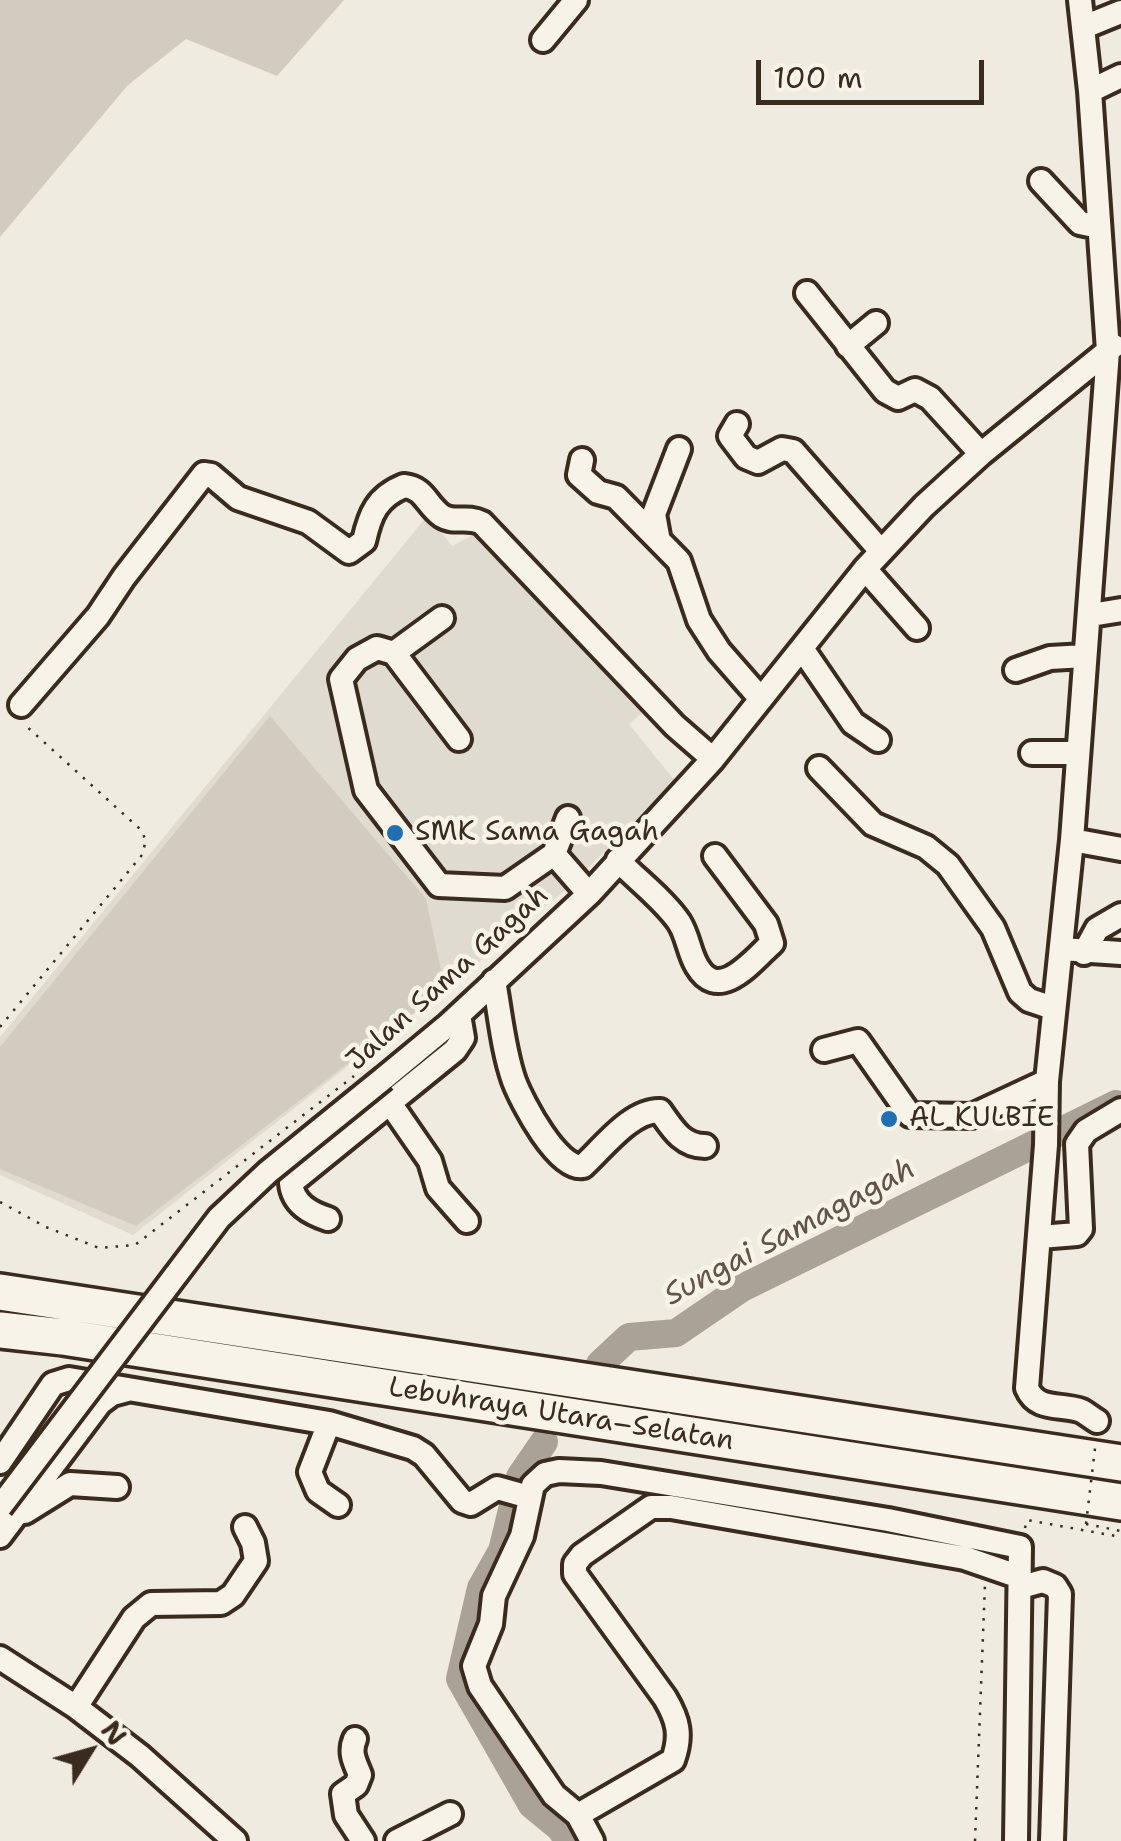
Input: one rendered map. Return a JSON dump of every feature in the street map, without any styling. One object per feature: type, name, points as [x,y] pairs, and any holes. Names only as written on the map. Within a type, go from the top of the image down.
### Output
[{"type":"highway","name":"Lebuhraya Utara–Selatan","points":[[0,1292],[1034,1450],[1105,1441]]},
{"type":"highway","name":"Lebuhraya Utara–Selatan","points":[[0,1330],[1121,1502]]},
{"type":"street","points":[[543,40],[576,0]]},
{"type":"street","points":[[1080,0],[1099,226],[1114,346],[1084,656],[1072,840],[1072,951],[1053,1008],[1028,1388],[1032,1398],[1042,1404],[1080,1410],[1105,1441]]},
{"type":"street","points":[[1084,27],[1121,12]]},
{"type":"street","points":[[1090,91],[1121,76]]},
{"type":"street","points":[[1040,182],[1080,223],[1099,226]]},
{"type":"street","points":[[806,293],[885,391],[898,398],[914,390],[930,398],[981,454]]},
{"type":"street","points":[[848,346],[876,323]]},
{"type":"street","name":"Jalan Sama Gagah","points":[[4,1520],[219,1218],[268,1172],[459,1014],[589,894],[713,759],[804,650],[880,550],[981,454],[1114,346]]},
{"type":"street","points":[[738,424],[730,436],[746,457],[758,462],[782,449],[793,451],[880,550]]},
{"type":"street","points":[[658,536],[654,514],[679,449]]},
{"type":"street","points":[[582,460],[579,475],[588,486],[616,497],[679,561],[698,620],[761,699]]},
{"type":"street","points":[[21,706],[98,616],[145,548],[204,474],[210,474],[238,498],[308,522],[349,552],[364,541],[369,517],[380,499],[404,486],[422,492],[439,514],[448,519],[469,516],[482,523],[676,726],[713,759]]},
{"type":"street","points":[[864,568],[917,628]]},
{"type":"street","points":[[1090,615],[1121,610]]},
{"type":"street","points":[[394,653],[442,618]]},
{"type":"street","points":[[459,739],[394,653],[378,648],[358,660],[341,679],[366,790],[440,885],[505,888],[554,854],[568,818]]},
{"type":"street","points":[[804,650],[853,723],[878,740]]},
{"type":"street","points":[[1016,670],[1050,658],[1084,656]]},
{"type":"street","points":[[1032,753],[1078,754]]},
{"type":"street","points":[[818,768],[874,824],[926,847],[948,865],[992,928],[1020,992],[1029,1000],[1053,1008]]},
{"type":"street","points":[[1072,840],[1121,849]]},
{"type":"street","points":[[554,854],[589,894]]},
{"type":"street","points":[[618,860],[675,918],[698,969],[712,981],[724,981],[734,978],[772,943],[766,924],[715,856]]},
{"type":"street","points":[[1072,951],[1121,915]]},
{"type":"street","points":[[1072,951],[1121,953]]},
{"type":"street","points":[[494,981],[514,1081],[552,1148],[569,1165],[583,1166],[638,1116],[650,1111],[660,1111],[680,1138],[693,1146],[704,1146]]},
{"type":"street","points":[[328,1219],[310,1213],[302,1205],[291,1189],[292,1183],[455,1050],[463,1038],[459,1014]]},
{"type":"street","points":[[824,1050],[858,1041],[910,1115],[972,1116],[1046,1081]]},
{"type":"street","points":[[390,1103],[430,1160],[438,1188],[467,1221]]},
{"type":"street","points":[[1040,1237],[1076,1234],[1081,1229],[1077,1144],[1086,1131],[1121,1110]]},
{"type":"street","points":[[0,1462],[53,1384],[69,1379],[329,1423],[413,1448],[424,1455],[462,1501],[470,1504],[497,1488],[526,1496]]},
{"type":"street","points":[[4,1520],[100,1403],[112,1394],[128,1390]]},
{"type":"street","points":[[329,1423],[310,1472],[318,1491],[338,1505]]},
{"type":"street","points":[[1034,1450],[1121,1450]]},
{"type":"street","points":[[592,1841],[578,1815],[554,1796],[480,1686],[474,1666],[491,1624],[494,1596],[522,1536],[526,1496],[545,1474],[559,1471],[620,1476],[1020,1546],[1016,1841]]},
{"type":"street","points":[[4,1520],[70,1484],[117,1487]]},
{"type":"street","points":[[578,1815],[673,1760],[679,1743],[678,1720],[665,1698],[575,1574],[575,1564],[582,1555],[651,1507],[671,1507],[964,1558],[1021,1582],[1043,1580],[1055,1586],[1060,1594],[1052,1841]]},
{"type":"street","points":[[76,1707],[134,1618],[151,1604],[221,1603],[232,1596],[256,1561],[245,1527]]},
{"type":"street","points":[[0,1658],[76,1707],[183,1792],[235,1841]]},
{"type":"street","points":[[355,1740],[352,1757],[360,1775],[356,1785],[343,1794],[346,1815],[363,1841]]},
{"type":"street","points":[[397,1841],[450,1814]]},
{"type":"path","points":[[0,1027],[142,856],[146,840],[140,828],[27,728],[20,718],[21,706]]},
{"type":"path","points":[[0,1202],[46,1227],[99,1248],[135,1245],[356,1074]]},
{"type":"path","points":[[1105,1441],[1086,1524],[1121,1534]]},
{"type":"path","points":[[1027,1520],[1121,1534]]},
{"type":"path","points":[[976,1841],[978,1702],[988,1568]]},
{"type":"shaded area","points":[[0,0],[344,0],[277,76],[186,39],[128,85],[0,237]]},
{"type":"shaded area","name":"SMK Sama Gagah","points":[[428,515],[452,546],[479,532],[649,707],[629,724],[675,781],[571,885],[460,978],[133,1235],[0,1175],[0,1037]]},
{"type":"shaded area","points":[[270,716],[426,899],[445,989],[136,1226],[0,1169],[0,1047]]},
{"type":"waterway","name":"Sungai Samagagah","points":[[600,1364],[629,1337],[676,1333],[742,1288],[1116,1104]]},
{"type":"waterway","name":"Sungai Samagagah","points":[[544,1442],[520,1477],[502,1551],[481,1588],[460,1679],[532,1805],[560,1828],[569,1841]]},
{"type":"place","name":"SMK Sama Gagah","points":[[395,833]]},
{"type":"place","name":"AL KULBIE","points":[[889,1119]]}]
